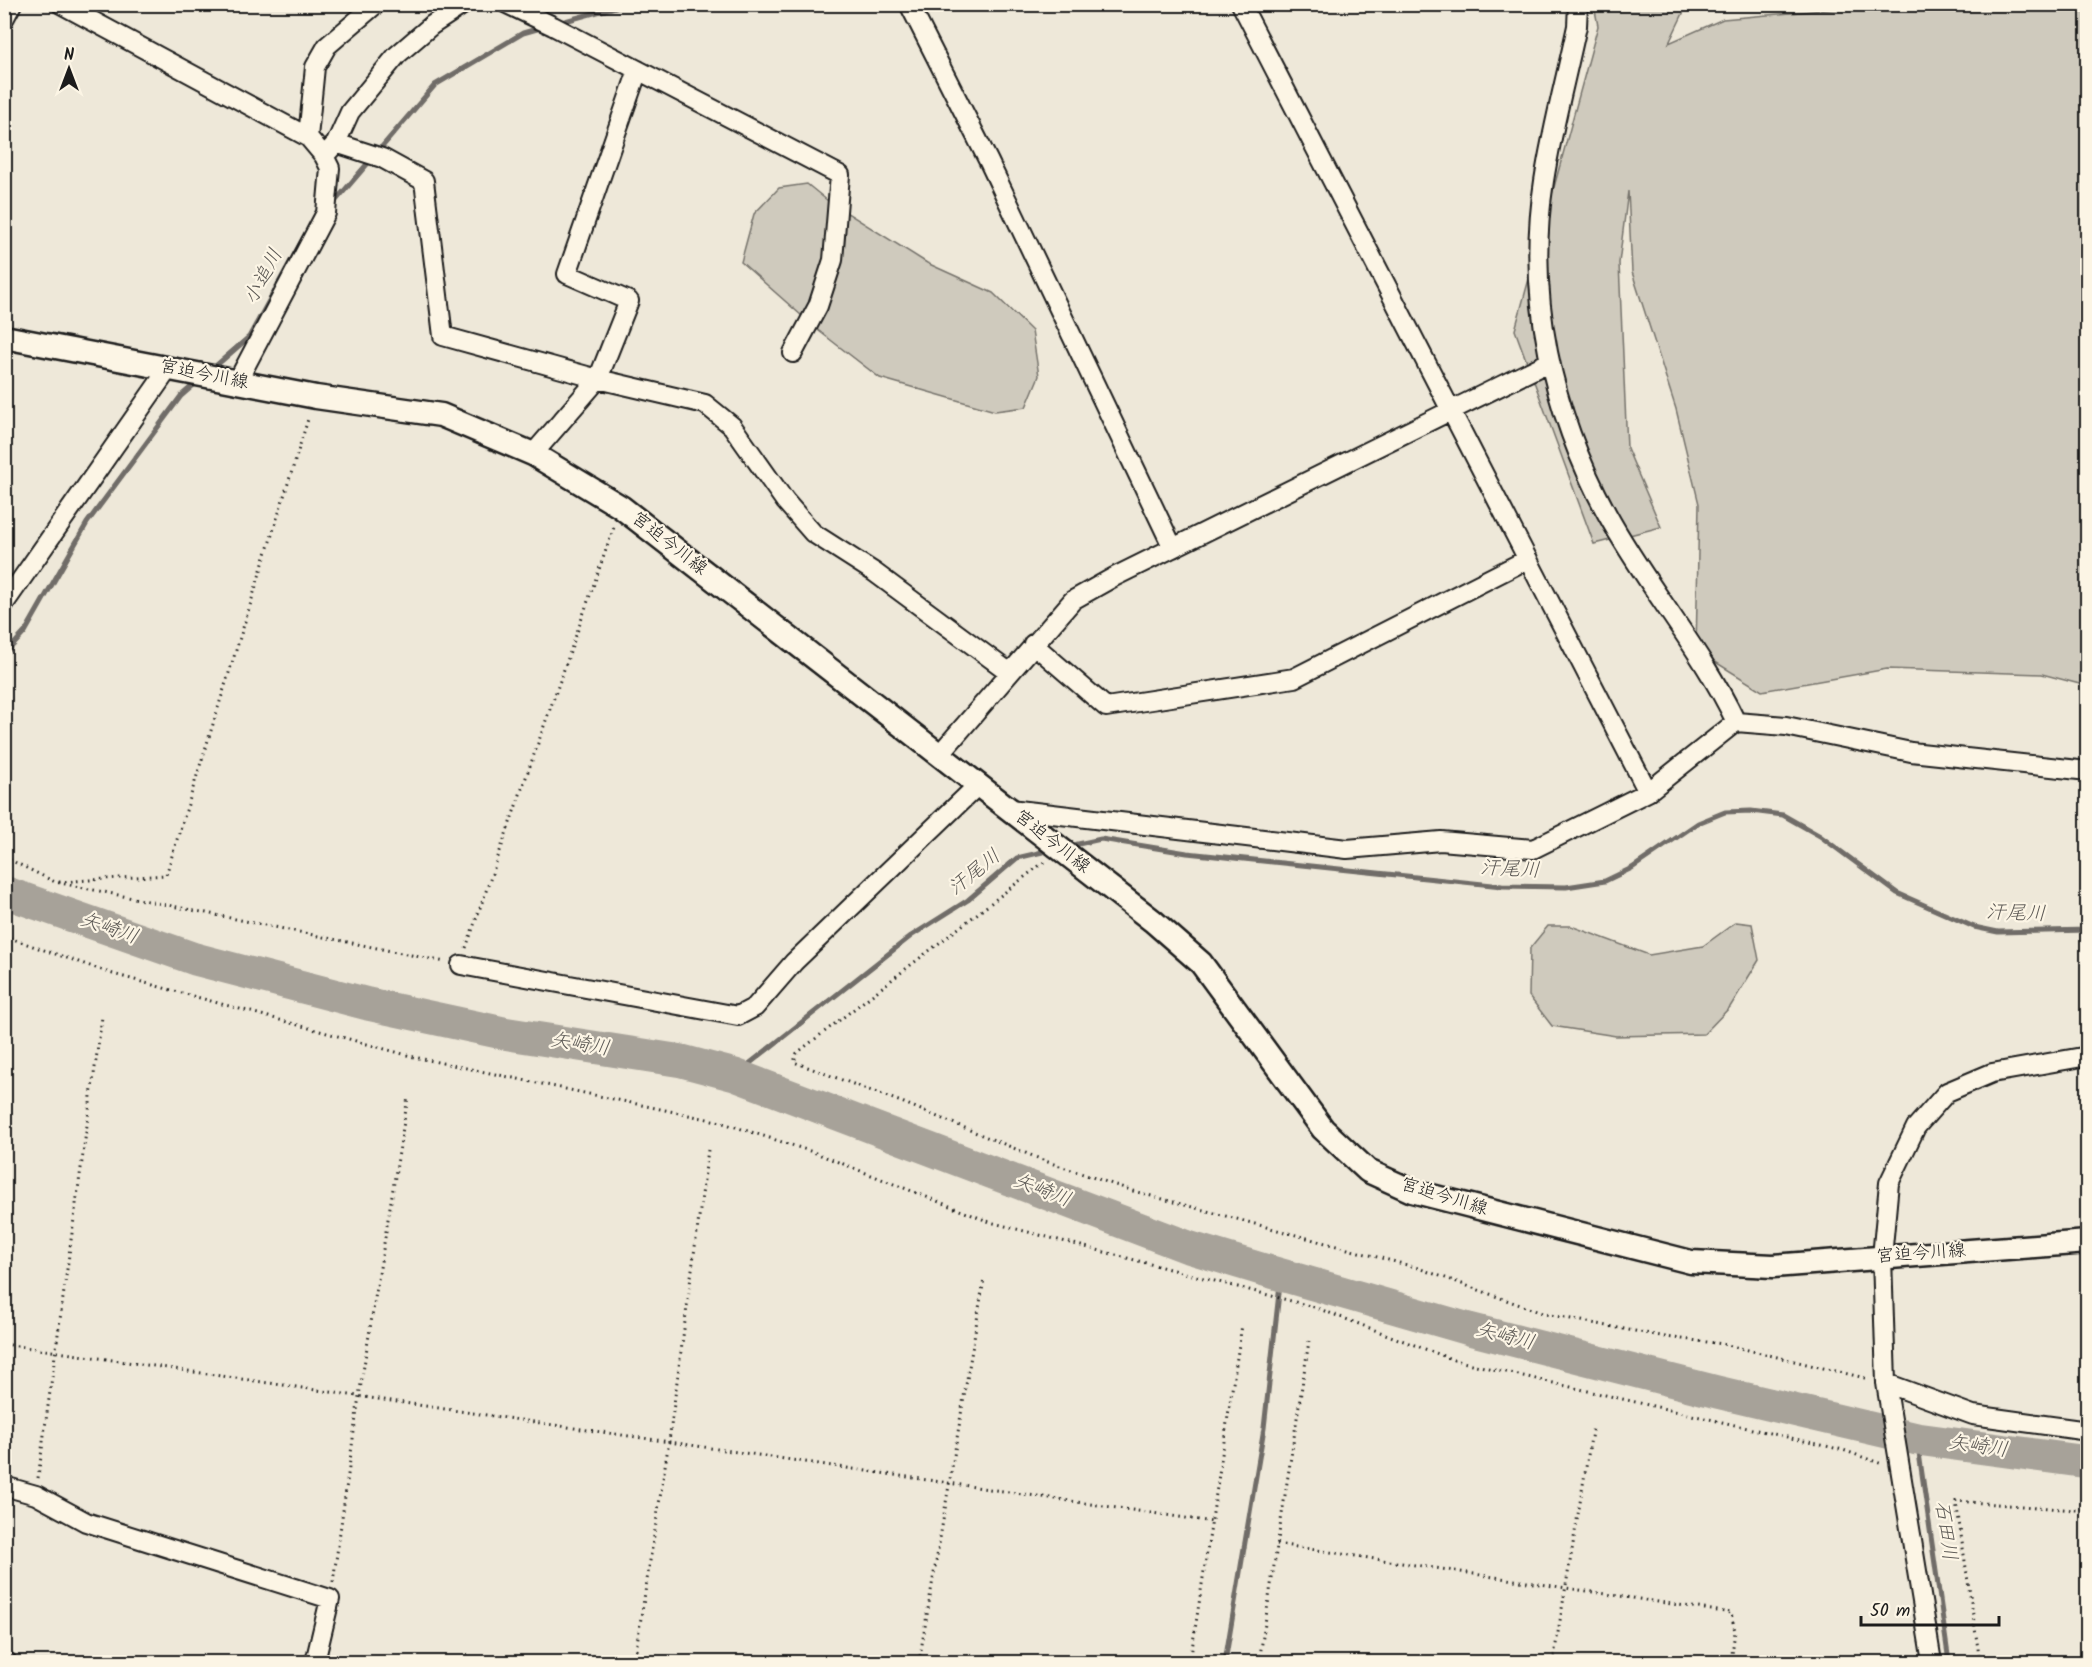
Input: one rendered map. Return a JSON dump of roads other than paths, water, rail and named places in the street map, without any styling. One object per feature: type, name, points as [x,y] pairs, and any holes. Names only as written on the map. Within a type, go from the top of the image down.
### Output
[{"type":"main road","name":"宮迫今川線","points":[[4,337],[316,397],[441,415],[533,454],[621,507],[1062,848],[1201,963],[1323,1129],[1368,1171],[1412,1191],[1691,1262],[1773,1266],[2088,1242]]},
{"type":"street","points":[[4,19],[12,4]]},
{"type":"street","points":[[60,4],[330,150],[382,158],[424,181],[443,336],[598,379],[705,404],[732,426],[785,501],[813,533],[874,572],[1009,672]]},
{"type":"street","points":[[309,137],[315,67],[327,46],[376,4]]},
{"type":"street","points":[[237,381],[326,213],[330,150],[350,112],[398,54],[432,25],[464,4]]},
{"type":"street","points":[[507,4],[840,175],[833,261],[818,306],[793,353]]},
{"type":"street","points":[[909,4],[989,162],[1173,548]]},
{"type":"street","points":[[1241,4],[1648,792]]},
{"type":"street","points":[[1578,4],[1577,26],[1544,183],[1539,255],[1541,312],[1549,362],[1565,420],[1607,514],[1669,614],[1718,684],[1736,722]]},
{"type":"street","points":[[533,454],[598,379],[629,301],[567,274],[638,70]]},
{"type":"street","points":[[939,755],[1073,600],[1549,362]]},
{"type":"street","points":[[4,604],[169,368]]},
{"type":"street","points":[[1033,644],[1106,707],[1294,678],[1528,559]]},
{"type":"street","points":[[1010,809],[1347,849],[1441,841],[1533,849],[1648,792],[1736,722],[1786,726],[1911,752],[2088,771]]},
{"type":"street","points":[[461,965],[738,1016],[755,1007],[794,962],[978,785]]},
{"type":"street","points":[[1932,1662],[1898,1470],[1886,1383],[1881,1257],[1889,1183],[1916,1127],[1947,1092],[1992,1072],[2088,1056]]},
{"type":"street","points":[[1886,1383],[1973,1415],[2088,1431]]},
{"type":"street","points":[[4,1486],[36,1495],[86,1522],[330,1599],[315,1662]]},
{"type":"waterway","name":"小追川","points":[[558,23],[626,4]]},
{"type":"waterway","name":"小追川","points":[[332,205],[435,85],[523,33],[544,27]]},
{"type":"waterway","name":"小追川","points":[[211,370],[249,337],[304,237]]},
{"type":"waterway","name":"小追川","points":[[4,655],[25,632],[87,523],[181,396],[197,382]]},
{"type":"waterway","name":"汗尾川","points":[[1069,846],[1101,839],[1187,853],[1502,886],[1566,887],[1605,881],[1632,868],[1698,823],[1725,812],[1751,811],[1783,815],[1820,836],[1897,893],[1974,927],[1998,932],[2088,930]]},
{"type":"waterway","points":[[735,1075],[911,936],[968,900],[1017,858],[1051,850]]},
{"type":"waterway","name":"矢崎川","points":[[4,892],[195,959],[368,1004],[503,1033],[682,1061],[735,1075],[1188,1247],[1469,1329],[1717,1392],[1917,1439],[2088,1462]]},
{"type":"waterway","points":[[1225,1662],[1264,1428],[1281,1275]]},
{"type":"waterway","name":"石田川","points":[[1917,1439],[1949,1662]]}]
